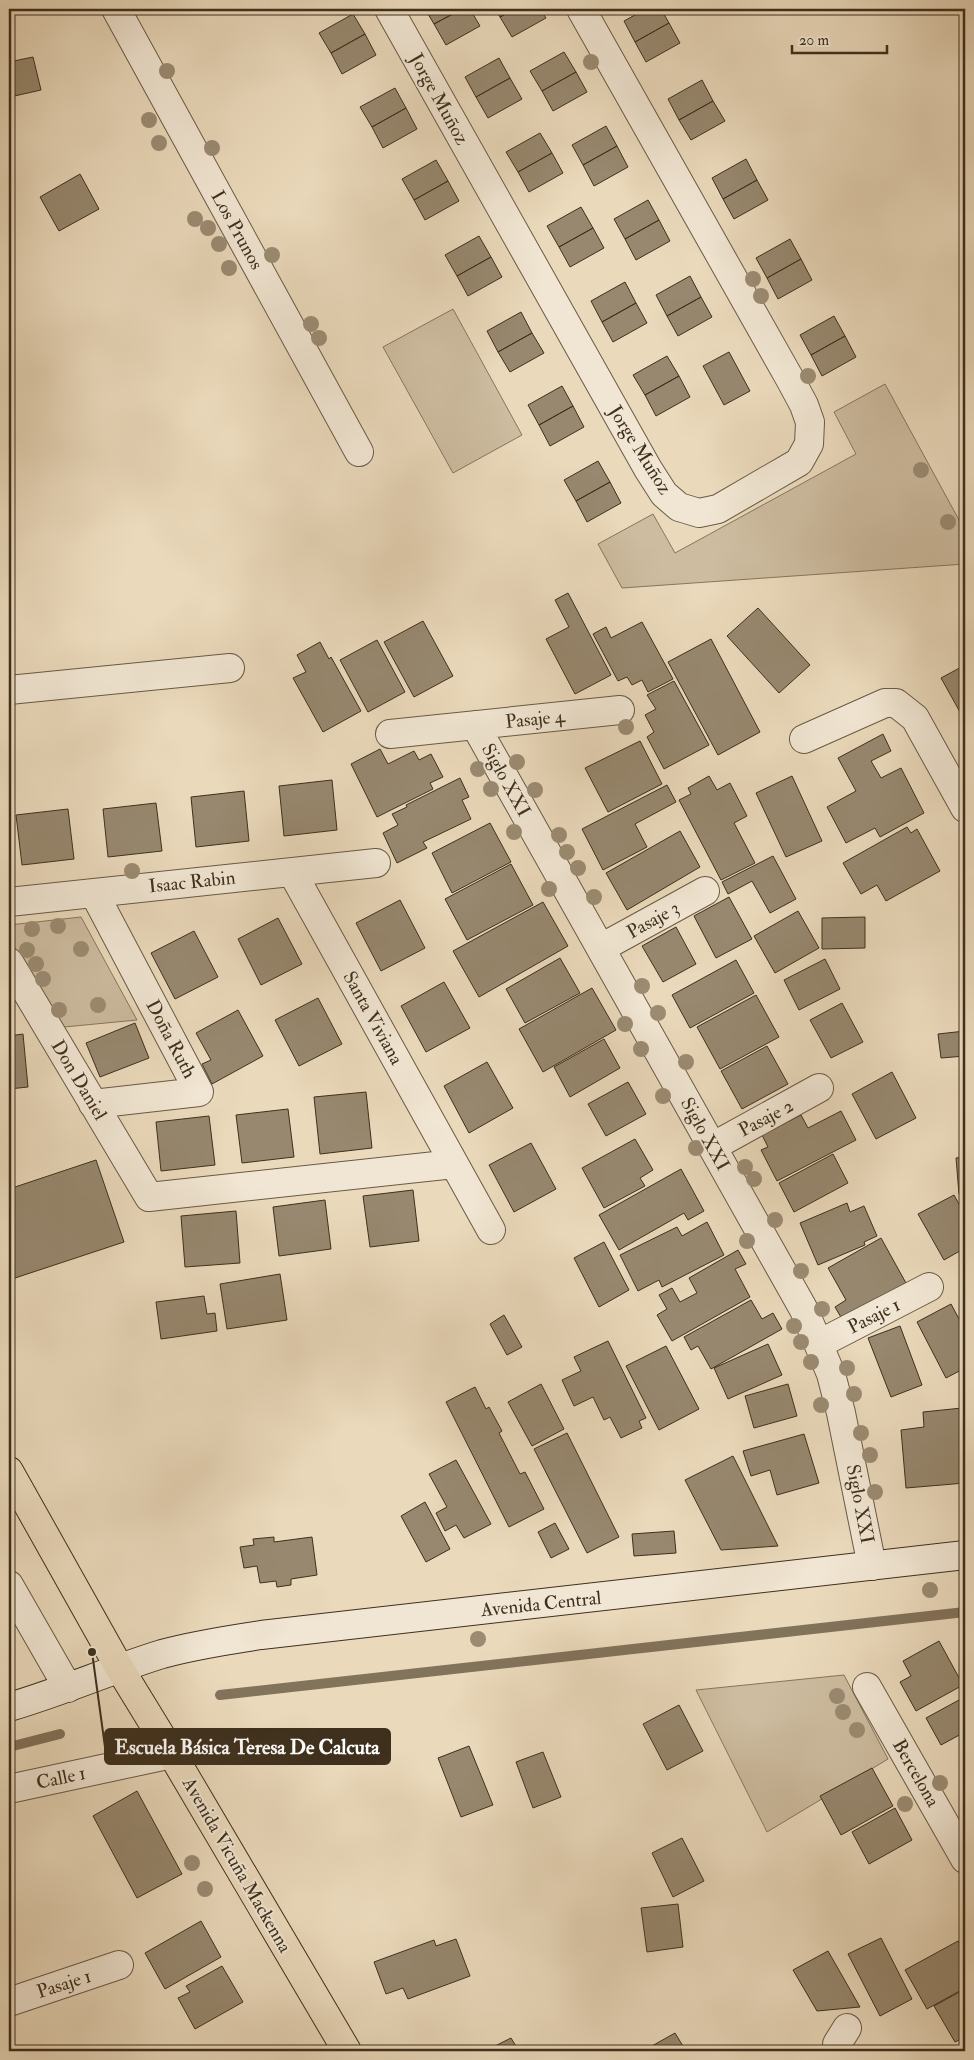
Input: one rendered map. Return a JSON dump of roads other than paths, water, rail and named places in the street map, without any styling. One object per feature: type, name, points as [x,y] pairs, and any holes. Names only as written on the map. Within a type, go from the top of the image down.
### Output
[{"type":"main road","name":"Avenida Vicuña Mackenna","points":[[9,1471],[120,1669],[347,2051]]},
{"type":"street","name":"Los Prunos","points":[[116,9],[359,452]]},
{"type":"street","name":"Jorge Muñoz","points":[[389,9],[648,469],[664,494],[679,507],[699,513],[718,509],[799,462],[809,444],[810,422],[804,405],[790,379],[580,9]]},
{"type":"street","points":[[9,690],[230,668]]},
{"type":"street","points":[[804,740],[885,703],[896,703],[905,708],[915,718],[965,808]]},
{"type":"street","name":"Pasaje 4","points":[[390,734],[620,710]]},
{"type":"street","name":"Siglo XXI","points":[[475,725],[804,1310],[831,1374],[841,1413],[872,1566]]},
{"type":"street","name":"Isaac Rabin","points":[[9,902],[376,863]]},
{"type":"street","name":"Santa Viviana","points":[[292,872],[491,1230]]},
{"type":"street","name":"Pasaje 3","points":[[600,948],[705,891]]},
{"type":"street","name":"Doña Ruth","points":[[93,1104],[199,1092],[94,893]]},
{"type":"street","name":"Don Daniel","points":[[9,962],[149,1197],[454,1164]]},
{"type":"street","name":"Pasaje 2","points":[[712,1147],[819,1088]]},
{"type":"street","name":"Pasaje 1","points":[[819,1344],[929,1287]]},
{"type":"street","name":"Avenida Central","points":[[9,1706],[68,1688],[164,1654],[212,1642],[965,1555]]},
{"type":"street","points":[[9,1585],[68,1688]]},
{"type":"street","name":"Bercelona","points":[[867,1687],[965,1859]]},
{"type":"street","name":"Calle 1","points":[[9,1789],[172,1754]]},
{"type":"street","name":"Pasaje 1","points":[[9,2002],[120,1965]]},
{"type":"waterway","points":[[220,1695],[965,1612]]},
{"type":"waterway","points":[[9,1747],[60,1734]]},
{"type":"place","name":"Escuela Básica Teresa De Calcuta","points":[[92,1652]]}]
